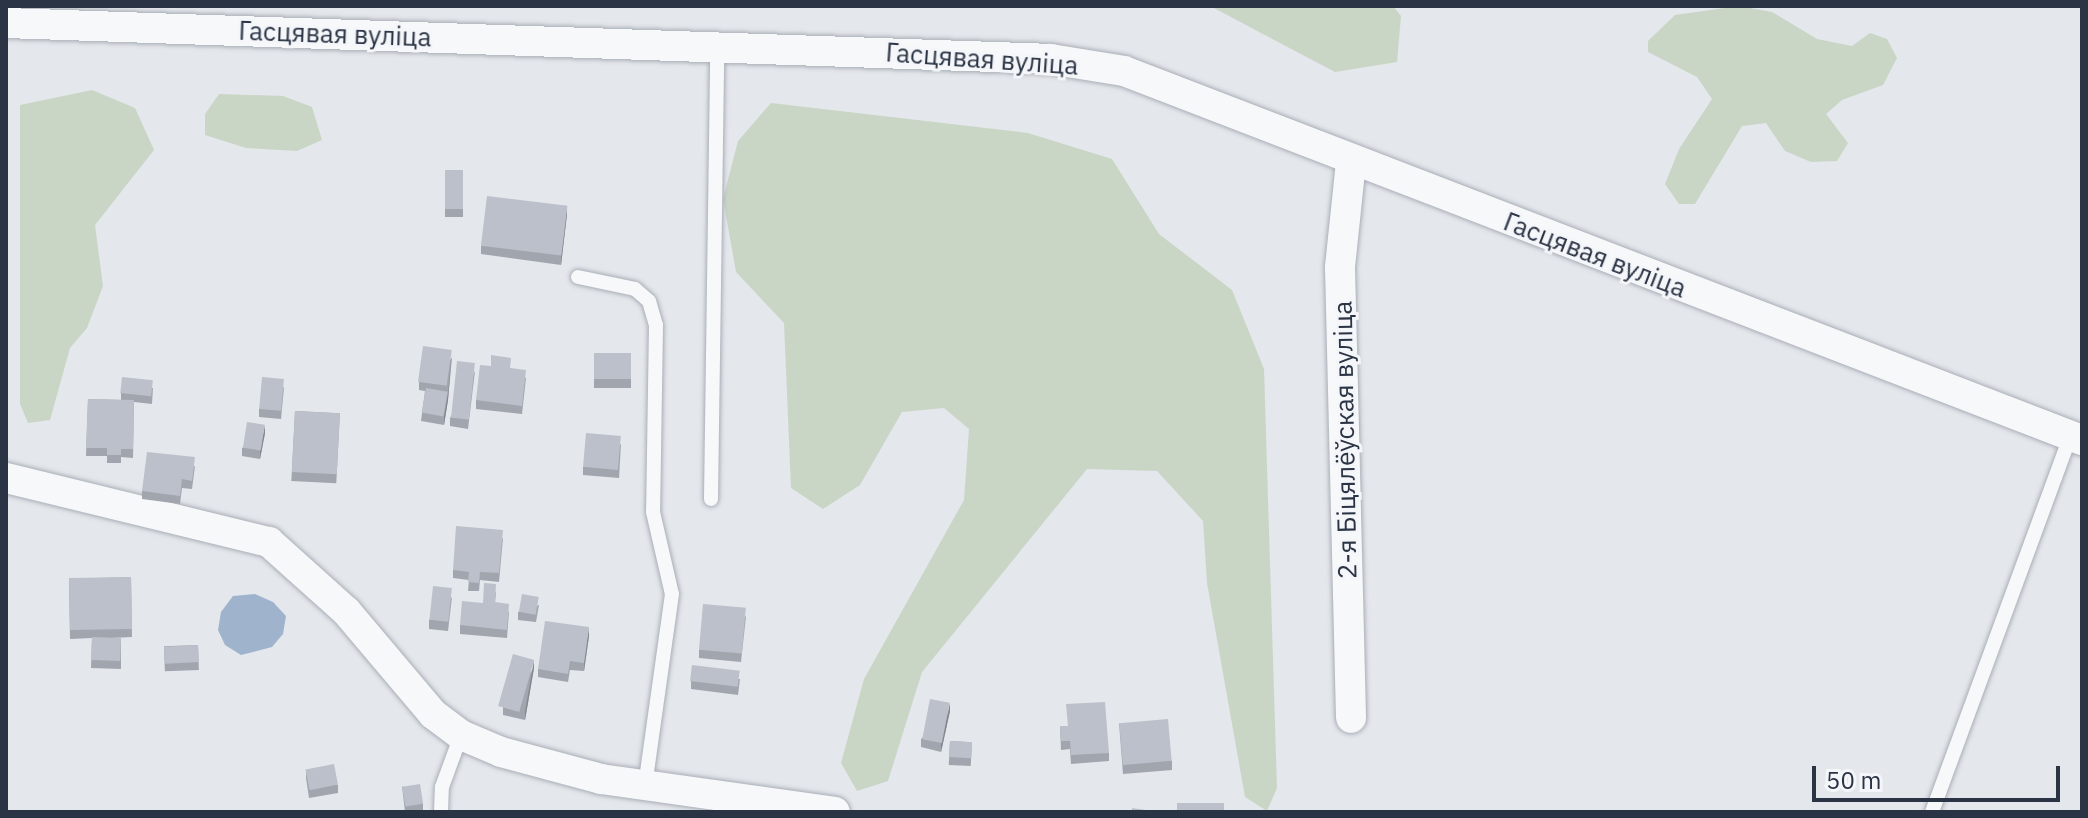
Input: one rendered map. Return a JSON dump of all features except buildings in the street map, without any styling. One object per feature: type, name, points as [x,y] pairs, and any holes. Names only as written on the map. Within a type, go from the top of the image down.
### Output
[{"type":"street","name":"Гасцявая вуліца","points":[[6,23],[1050,59],[1124,71],[1351,162],[2076,438]]},
{"type":"street","name":"2-я Біцялёўская вуліца","points":[[1351,162],[1340,267],[1351,718]]},
{"type":"street","points":[[6,478],[269,542],[346,611],[433,714],[461,735],[544,764],[645,785],[835,812]]},
{"type":"lane","points":[[711,499],[717,46]]},
{"type":"lane","points":[[578,277],[635,289],[649,301],[656,325],[653,512],[672,594],[645,785]]},
{"type":"lane","points":[[1932,812],[2076,438]]},
{"type":"lane","points":[[441,812],[442,787],[461,735]]},
{"type":"green space","points":[[1210,6],[1393,6],[1401,16],[1397,62],[1335,72]]},
{"type":"green space","points":[[1739,6],[1772,12],[1817,39],[1852,46],[1870,33],[1887,39],[1897,58],[1883,85],[1842,100],[1826,114],[1848,143],[1837,161],[1811,162],[1785,151],[1766,123],[1742,126],[1695,204],[1679,204],[1665,184],[1679,149],[1712,99],[1697,77],[1648,52],[1648,41],[1675,15]]},
{"type":"green space","points":[[92,90],[135,108],[154,150],[95,225],[103,286],[87,328],[70,348],[50,420],[28,423],[20,404],[20,105]]},
{"type":"green space","points":[[219,94],[283,96],[312,107],[322,140],[297,151],[246,148],[205,135],[205,114]]},
{"type":"green space","points":[[771,103],[1028,133],[1112,159],[1159,234],[1232,290],[1264,369],[1277,788],[1267,811],[1245,797],[1207,583],[1203,521],[1157,471],[1087,469],[922,672],[888,781],[857,791],[841,763],[864,679],[964,500],[969,429],[944,408],[902,412],[860,485],[823,509],[791,488],[784,323],[736,272],[723,199],[738,141]]},
{"type":"water","points":[[255,594],[273,602],[286,616],[283,634],[272,647],[241,655],[225,645],[218,630],[221,612],[233,596]]}]
